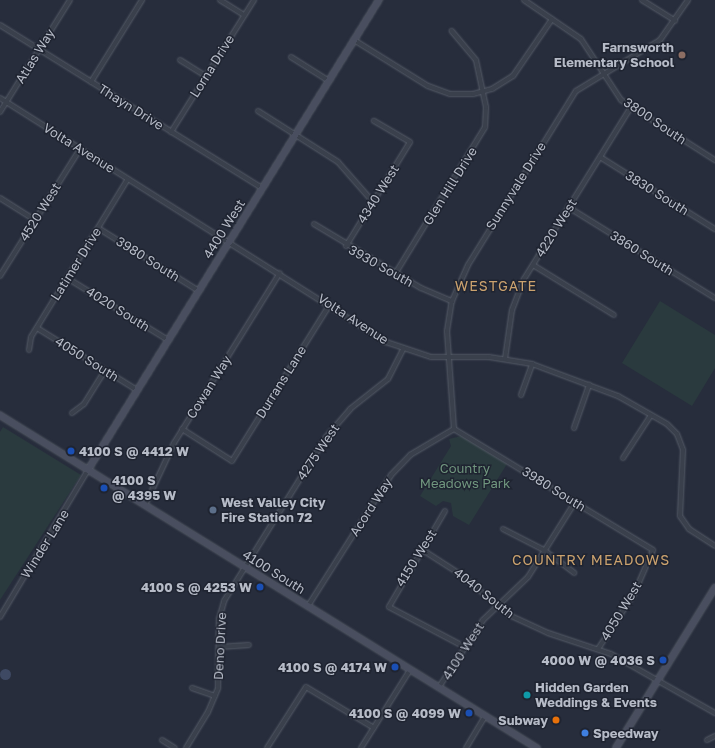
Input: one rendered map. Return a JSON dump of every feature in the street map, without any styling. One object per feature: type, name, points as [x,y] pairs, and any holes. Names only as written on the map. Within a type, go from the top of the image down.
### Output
[{"type":"street","name":"Atlas Way","points":[[0,112],[70,0]]},
{"type":"street","points":[[91,82],[142,0]]},
{"type":"street","points":[[220,0],[244,15]]},
{"type":"street","name":"Lorna Drive","points":[[172,132],[254,0]]},
{"type":"street","name":"4400 West","points":[[88,470],[379,0]]},
{"type":"street","name":"3800 South","points":[[524,0],[581,39],[605,72],[618,96],[631,107],[715,160]]},
{"type":"street","points":[[530,4],[533,0]]},
{"type":"street","points":[[642,0],[676,21]]},
{"type":"street","name":"Sunnyvale Drive","points":[[454,429],[446,358],[452,301],[472,256],[576,90],[654,44],[676,21],[688,0]]},
{"type":"street","points":[[354,40],[440,91],[463,95],[483,92],[501,85],[518,70],[552,19]]},
{"type":"street","name":"Thayn Drive","points":[[0,25],[262,188]]},
{"type":"street","name":"Glen Hill Drive","points":[[395,274],[482,133],[486,120],[483,92],[473,54],[452,31]]},
{"type":"street","points":[[291,57],[329,81]]},
{"type":"street","points":[[180,60],[206,76]]},
{"type":"street","name":"Volta Avenue","points":[[0,98],[330,304],[373,334],[403,349],[446,358],[505,359],[532,364],[590,385],[651,415],[673,429],[682,446],[678,504],[682,520],[692,531],[715,546]]},
{"type":"street","name":"4220 West","points":[[505,359],[514,304],[533,264],[631,107]]},
{"type":"street","points":[[258,111],[345,168],[361,191],[373,202]]},
{"type":"street","name":"4340 West","points":[[346,246],[410,142],[374,121]]},
{"type":"street","name":"4520 West","points":[[1,273],[80,148]]},
{"type":"street","name":"3830 South","points":[[600,157],[715,229]]},
{"type":"street","name":"Latimer Drive","points":[[29,350],[37,328],[128,179]]},
{"type":"street","points":[[0,198],[35,220]]},
{"type":"street","name":"3860 South","points":[[568,207],[715,298]]},
{"type":"street","name":"3930 South","points":[[314,224],[346,246],[395,274],[433,295],[452,301]]},
{"type":"street","name":"3980 South","points":[[98,228],[199,291]]},
{"type":"street","points":[[533,264],[614,315]]},
{"type":"street","name":"Cowan Way","points":[[145,505],[182,430],[280,273]]},
{"type":"street","name":"4020 South","points":[[67,278],[168,340]]},
{"type":"street","name":"Durrans Lane","points":[[182,430],[232,461],[330,304]]},
{"type":"street","name":"4050 South","points":[[37,328],[137,390]]},
{"type":"street","name":"4275 West","points":[[245,567],[326,437],[347,412],[388,379],[403,349]]},
{"type":"street","points":[[521,395],[532,364]]},
{"type":"street","points":[[72,413],[84,404],[105,371]]},
{"type":"street","points":[[574,428],[590,385]]},
{"type":"street","name":"4100 South","points":[[0,415],[537,748]]},
{"type":"street","points":[[623,458],[651,415]]},
{"type":"street","name":"3980 South","points":[[454,429],[653,550]]},
{"type":"street","name":"Acord Way","points":[[308,606],[391,475],[410,455],[454,429]]},
{"type":"street","name":"Winder Lane","points":[[0,617],[88,470]]},
{"type":"street","name":"4100 West","points":[[439,688],[465,648],[496,605],[528,577],[575,502]]},
{"type":"street","name":"4150 West","points":[[445,511],[421,549],[389,607],[465,648]]},
{"type":"street","points":[[503,529],[544,550],[574,573]]},
{"type":"street","name":"4040 South","points":[[421,549],[460,574],[496,605],[548,633],[598,648],[659,679],[715,713]]},
{"type":"street","name":"4050 West","points":[[598,648],[631,598],[653,550]]},
{"type":"street","name":"Deno Drive","points":[[186,748],[215,696],[222,605],[245,567]]},
{"type":"street","points":[[616,748],[715,588]]},
{"type":"street","points":[[219,647],[248,645]]},
{"type":"street","points":[[361,748],[410,670]]},
{"type":"street","points":[[192,688],[215,696]]},
{"type":"street","points":[[267,748],[306,688],[374,728]]},
{"type":"street","points":[[466,748],[485,716]]},
{"type":"street","points":[[708,740],[715,736]]},
{"type":"street","points":[[162,740],[175,748]]},
{"type":"green space","points":[[660,301],[715,335],[715,368],[692,406],[622,363]]},
{"type":"green space","points":[[3,427],[81,475],[0,600],[0,432]]},
{"type":"green space","name":"Country Meadows Park","points":[[461,436],[507,464],[469,525],[453,516],[451,503],[443,501],[436,506],[420,496],[451,446],[449,439]]},
{"type":"water","points":[[3,669],[7,669],[9,670],[9,678],[3,679],[0,676],[0,672]]},
{"type":"place","name":"Farnsworth Elementary School","points":[[682,55]]},
{"type":"place","name":"4100 S @ 4412 W","points":[[71,451]]},
{"type":"place","name":"4100 S @ 4395 W","points":[[104,488]]},
{"type":"place","name":"West Valley City Fire Station 72","points":[[213,510]]},
{"type":"place","name":"4100 S @ 4253 W","points":[[260,587]]},
{"type":"place","name":"4000 W @ 4036 S","points":[[663,660]]},
{"type":"place","name":"4100 S @ 4174 W","points":[[395,667]]},
{"type":"place","name":"Hidden Garden Weddings & Events","points":[[527,695]]},
{"type":"place","name":"4100 S @ 4099 W","points":[[469,713]]},
{"type":"place","name":"Subway","points":[[556,720]]},
{"type":"place","name":"Speedway","points":[[585,733]]},
{"type":"district","name":"WESTGATE","points":[[496,286]]},
{"type":"district","name":"COUNTRY MEADOWS","points":[[591,560]]}]
